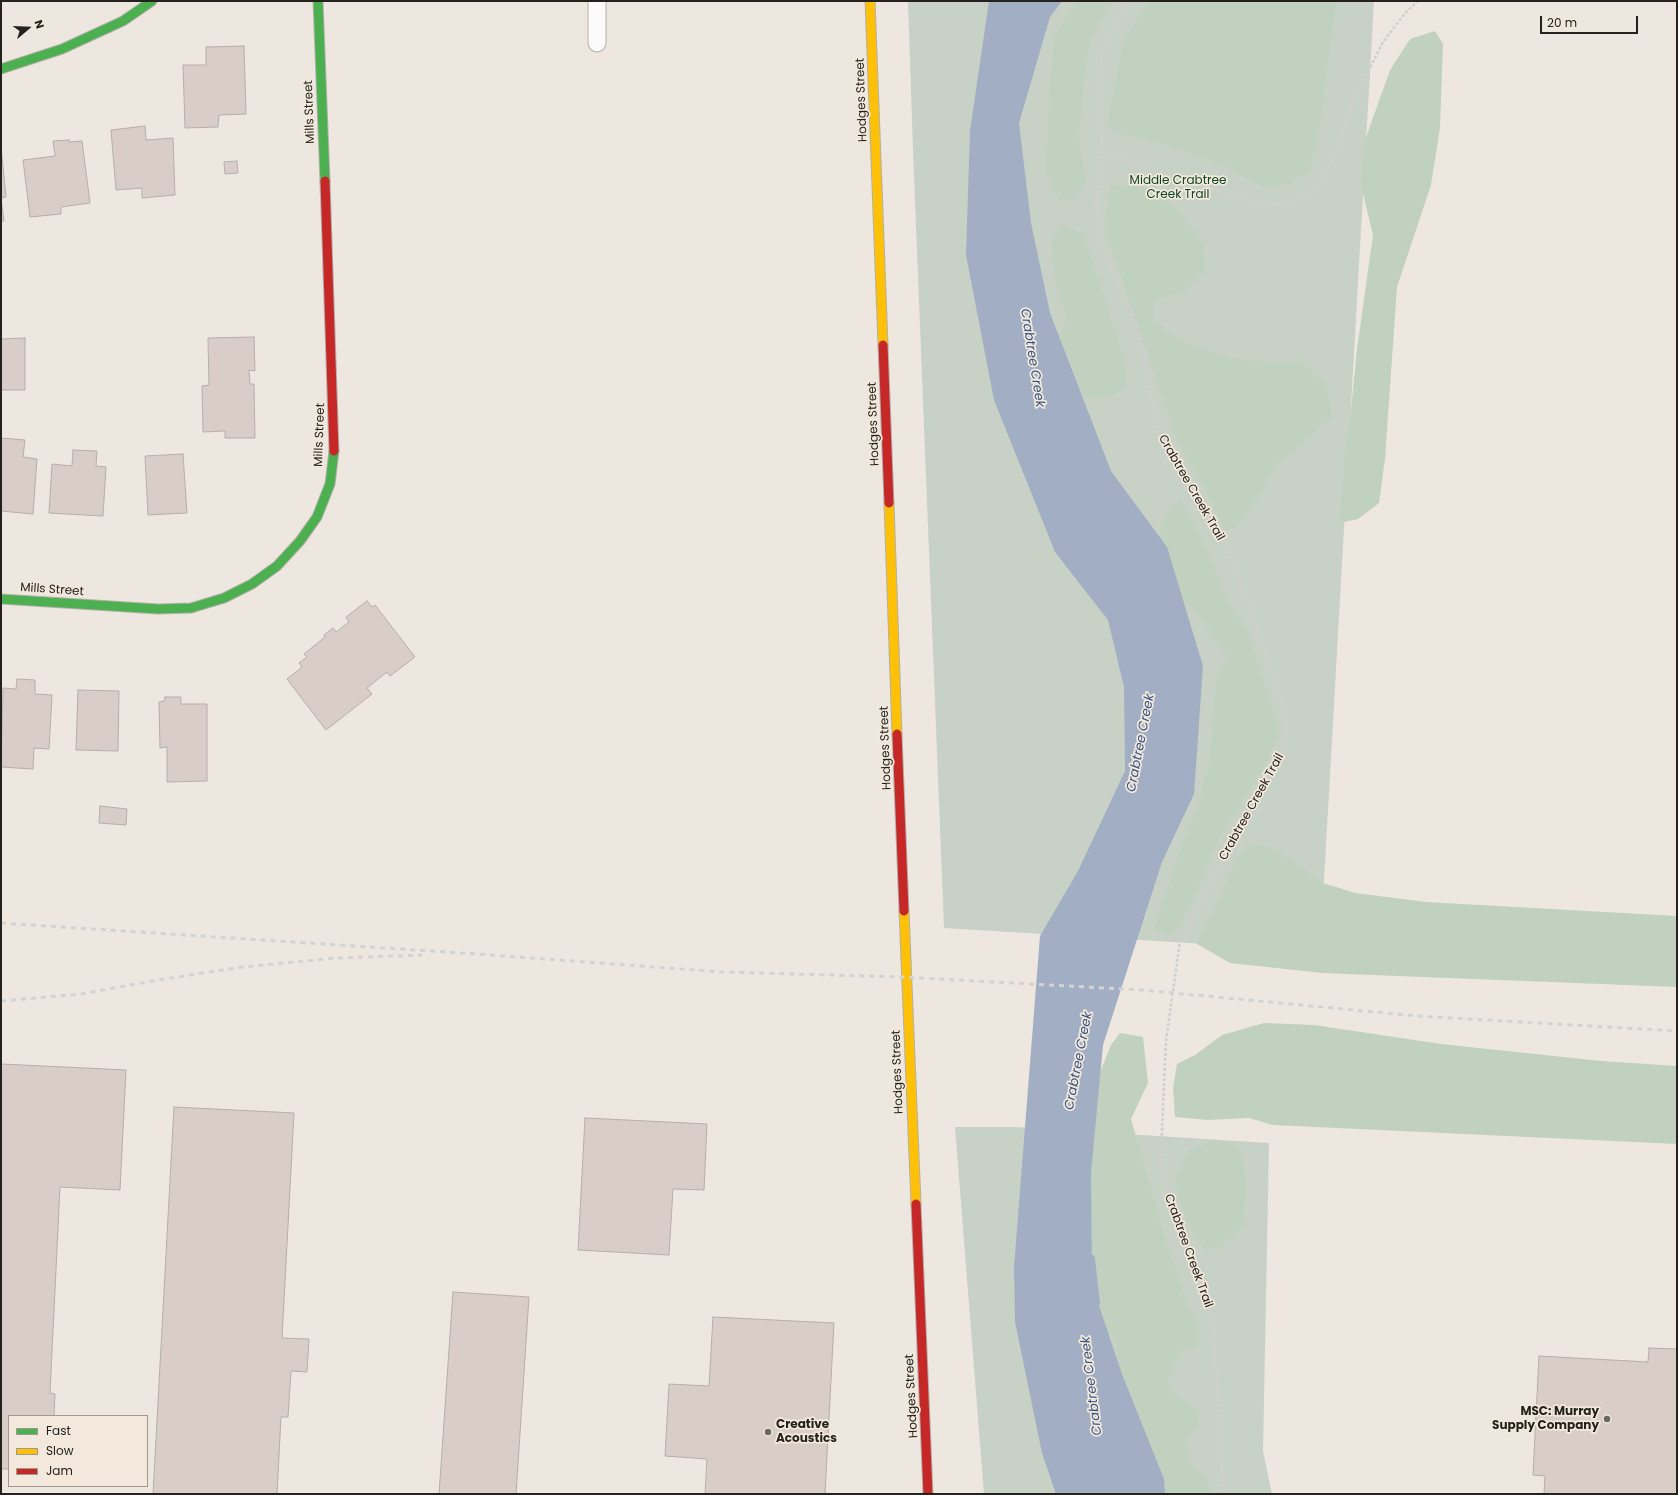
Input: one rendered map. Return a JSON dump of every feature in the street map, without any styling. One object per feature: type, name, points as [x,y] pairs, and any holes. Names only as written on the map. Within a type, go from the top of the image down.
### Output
[{"type":"street","points":[[1,69],[62,49],[123,21],[152,1]]},
{"type":"street","name":"Mills Street","points":[[1,599],[158,609],[191,608],[224,598],[252,584],[278,566],[300,541],[317,517],[330,484],[334,453],[318,1]]},
{"type":"street","name":"Hodges Street","points":[[870,1],[910,1082],[928,1494]]},
{"type":"lane","points":[[597,1],[597,43]]},
{"type":"path","name":"Crabtree Creek Trail","points":[[1126,1],[1102,53],[1099,99],[1102,152],[1096,204],[1100,239],[1132,311],[1145,355],[1159,434],[1235,564],[1288,721],[1285,747],[1180,940],[1166,1041],[1161,1152],[1168,1202],[1201,1281],[1213,1321],[1223,1494]]},
{"type":"path","points":[[1102,152],[1258,204],[1282,205],[1304,198],[1321,181],[1339,148],[1354,100],[1383,42],[1406,12],[1418,1]]},
{"type":"green space","name":"Middle Crabtree Creek Trail","points":[[908,1],[1374,1],[1320,951],[944,928]]},
{"type":"green space","points":[[1076,1],[1112,1],[1092,37],[1085,70],[1079,137],[1086,182],[1072,201],[1058,200],[1046,173],[1049,97],[1054,37]]},
{"type":"green space","points":[[1149,1],[1336,1],[1319,131],[1310,171],[1288,185],[1265,187],[1226,167],[1199,156],[1143,138],[1117,134],[1107,125],[1124,39]]},
{"type":"green space","points":[[1435,31],[1443,44],[1440,128],[1431,185],[1397,287],[1385,459],[1379,503],[1358,519],[1339,523],[1345,450],[1373,235],[1361,185],[1364,143],[1390,70],[1410,39]]},
{"type":"green space","points":[[1111,184],[1153,189],[1183,216],[1204,245],[1205,270],[1184,293],[1155,299],[1153,320],[1181,340],[1230,359],[1279,363],[1304,362],[1327,386],[1332,418],[1275,465],[1262,492],[1238,526],[1226,531],[1202,483],[1178,442],[1104,228]]},
{"type":"green space","points":[[1063,225],[1084,236],[1125,362],[1127,388],[1107,397],[1093,398],[1071,396],[1057,350],[1067,318],[1056,285],[1051,241]]},
{"type":"green space","points":[[1180,499],[1204,543],[1229,604],[1247,630],[1280,733],[1265,765],[1218,840],[1197,891],[1180,924],[1170,936],[1154,929],[1173,870],[1198,805],[1209,764],[1217,674],[1229,659],[1200,617],[1166,582],[1155,550],[1164,519]]},
{"type":"green space","points":[[1249,843],[1270,847],[1300,866],[1320,882],[1355,893],[1426,902],[1677,916],[1677,987],[1322,973],[1230,963],[1197,944],[1204,927],[1218,902],[1236,860]]},
{"type":"green space","points":[[1264,1023],[1314,1025],[1441,1044],[1601,1061],[1677,1066],[1677,1144],[1273,1125],[1249,1118],[1208,1120],[1175,1117],[1173,1088],[1177,1064],[1195,1055],[1222,1035]]},
{"type":"green space","points":[[1120,1033],[1143,1037],[1148,1083],[1131,1119],[1167,1245],[1189,1308],[1200,1333],[1195,1347],[1181,1351],[1168,1378],[1171,1391],[1198,1411],[1198,1425],[1184,1439],[1190,1464],[1208,1481],[1211,1494],[1155,1494],[1121,1385],[1116,1339],[1105,1332],[1076,1246],[1093,1090],[1111,1045]]},
{"type":"green space","points":[[955,1127],[1015,1127],[1269,1143],[1263,1451],[1272,1494],[984,1494]]},
{"type":"green space","points":[[1214,1140],[1236,1144],[1244,1161],[1246,1187],[1243,1225],[1224,1246],[1204,1251],[1186,1219],[1174,1180],[1189,1151]]},
{"type":"water","points":[[989,1],[1062,1],[1050,17],[1019,123],[1031,223],[1050,313],[1111,471],[1167,547],[1203,666],[1194,794],[1162,862],[1103,1045],[1091,1173],[1092,1285],[1122,1374],[1164,1479],[1165,1494],[1056,1494],[1042,1453],[1015,1322],[1014,1267],[1040,936],[1078,871],[1125,771],[1124,687],[1108,620],[1055,552],[994,400],[966,255],[970,131]]},
{"type":"building","points":[[244,46],[246,114],[219,115],[218,127],[185,128],[183,65],[206,65],[206,47]]},
{"type":"building","points":[[145,126],[146,140],[173,138],[175,195],[142,198],[142,188],[116,190],[111,130]]},
{"type":"building","points":[[69,140],[69,142],[82,141],[90,203],[61,207],[61,214],[30,217],[23,160],[55,156],[53,141]]},
{"type":"building","points":[[1,146],[6,197],[1,198]]},
{"type":"building","points":[[237,161],[238,173],[225,174],[224,162]]},
{"type":"building","points":[[1,198],[4,221],[1,221]]},
{"type":"building","points":[[254,337],[255,371],[249,370],[250,384],[254,384],[255,438],[225,438],[225,431],[203,432],[202,386],[209,385],[208,338]]},
{"type":"building","points":[[25,338],[25,390],[1,390],[1,339]]},
{"type":"building","points":[[1,438],[25,440],[23,457],[37,459],[33,514],[1,511]]},
{"type":"building","points":[[73,450],[97,451],[96,466],[106,467],[103,516],[49,513],[52,464],[72,466]]},
{"type":"building","points":[[183,454],[187,513],[148,515],[145,456]]},
{"type":"building","points":[[367,601],[372,607],[375,605],[415,657],[390,676],[387,672],[367,688],[372,694],[326,730],[287,679],[302,667],[299,663],[307,657],[304,654],[325,637],[324,635],[333,628],[336,632],[349,622],[346,617]]},
{"type":"building","points":[[17,679],[35,680],[35,694],[52,695],[49,749],[34,748],[33,769],[1,767],[3,688],[16,689]]},
{"type":"building","points":[[78,690],[119,691],[118,751],[76,750]]},
{"type":"building","points":[[165,697],[181,697],[181,704],[207,704],[207,781],[167,782],[167,747],[160,748],[159,702],[164,701]]},
{"type":"building","points":[[100,806],[127,809],[126,825],[99,823]]},
{"type":"building","points":[[1,1064],[126,1070],[120,1190],[60,1187],[50,1393],[55,1394],[54,1415],[8,1415],[8,1469],[1,1469]]},
{"type":"building","points":[[174,1107],[294,1113],[282,1338],[309,1339],[307,1372],[291,1371],[288,1417],[281,1417],[277,1494],[153,1494]]},
{"type":"building","points":[[585,1118],[707,1124],[704,1190],[673,1189],[669,1255],[578,1250]]},
{"type":"building","points":[[453,1292],[529,1297],[516,1494],[439,1494]]},
{"type":"building","points":[[713,1317],[834,1323],[825,1494],[705,1494],[707,1459],[665,1456],[669,1384],[709,1386]]},
{"type":"building","name":"MSC: Murray Supply Company","points":[[1649,1348],[1677,1349],[1677,1494],[1544,1494],[1545,1476],[1533,1475],[1539,1356],[1648,1362]]},
{"type":"waterway","name":"Crabtree Creek","points":[[1090,1259],[1095,1303]]},
{"type":"railway","points":[[1,923],[477,954],[722,972],[902,977],[1142,990],[1417,1016],[1677,1031]]},
{"type":"railway","points":[[1,1001],[81,994],[242,967],[336,958],[422,955]]},
{"type":"traffic: fast","points":[[1,69],[62,49],[123,21],[152,1]]},
{"type":"traffic: fast","points":[[318,1],[325,181]]},
{"type":"traffic: fast","points":[[1,599],[158,609],[191,608],[224,598],[252,584],[277,566],[300,541],[317,517],[330,484],[334,451]]},
{"type":"traffic: slow","points":[[870,1],[883,345]]},
{"type":"traffic: slow","points":[[889,503],[897,734]]},
{"type":"traffic: slow","points":[[904,911],[916,1204]]},
{"type":"traffic: jam","points":[[325,181],[334,451]]},
{"type":"traffic: jam","points":[[883,345],[889,503]]},
{"type":"traffic: jam","points":[[897,734],[904,911]]},
{"type":"traffic: jam","points":[[916,1204],[928,1494]]},
{"type":"place","name":"MSC: Murray Supply Company","points":[[1607,1419]]},
{"type":"place","name":"Creative Acoustics","points":[[768,1432]]}]
